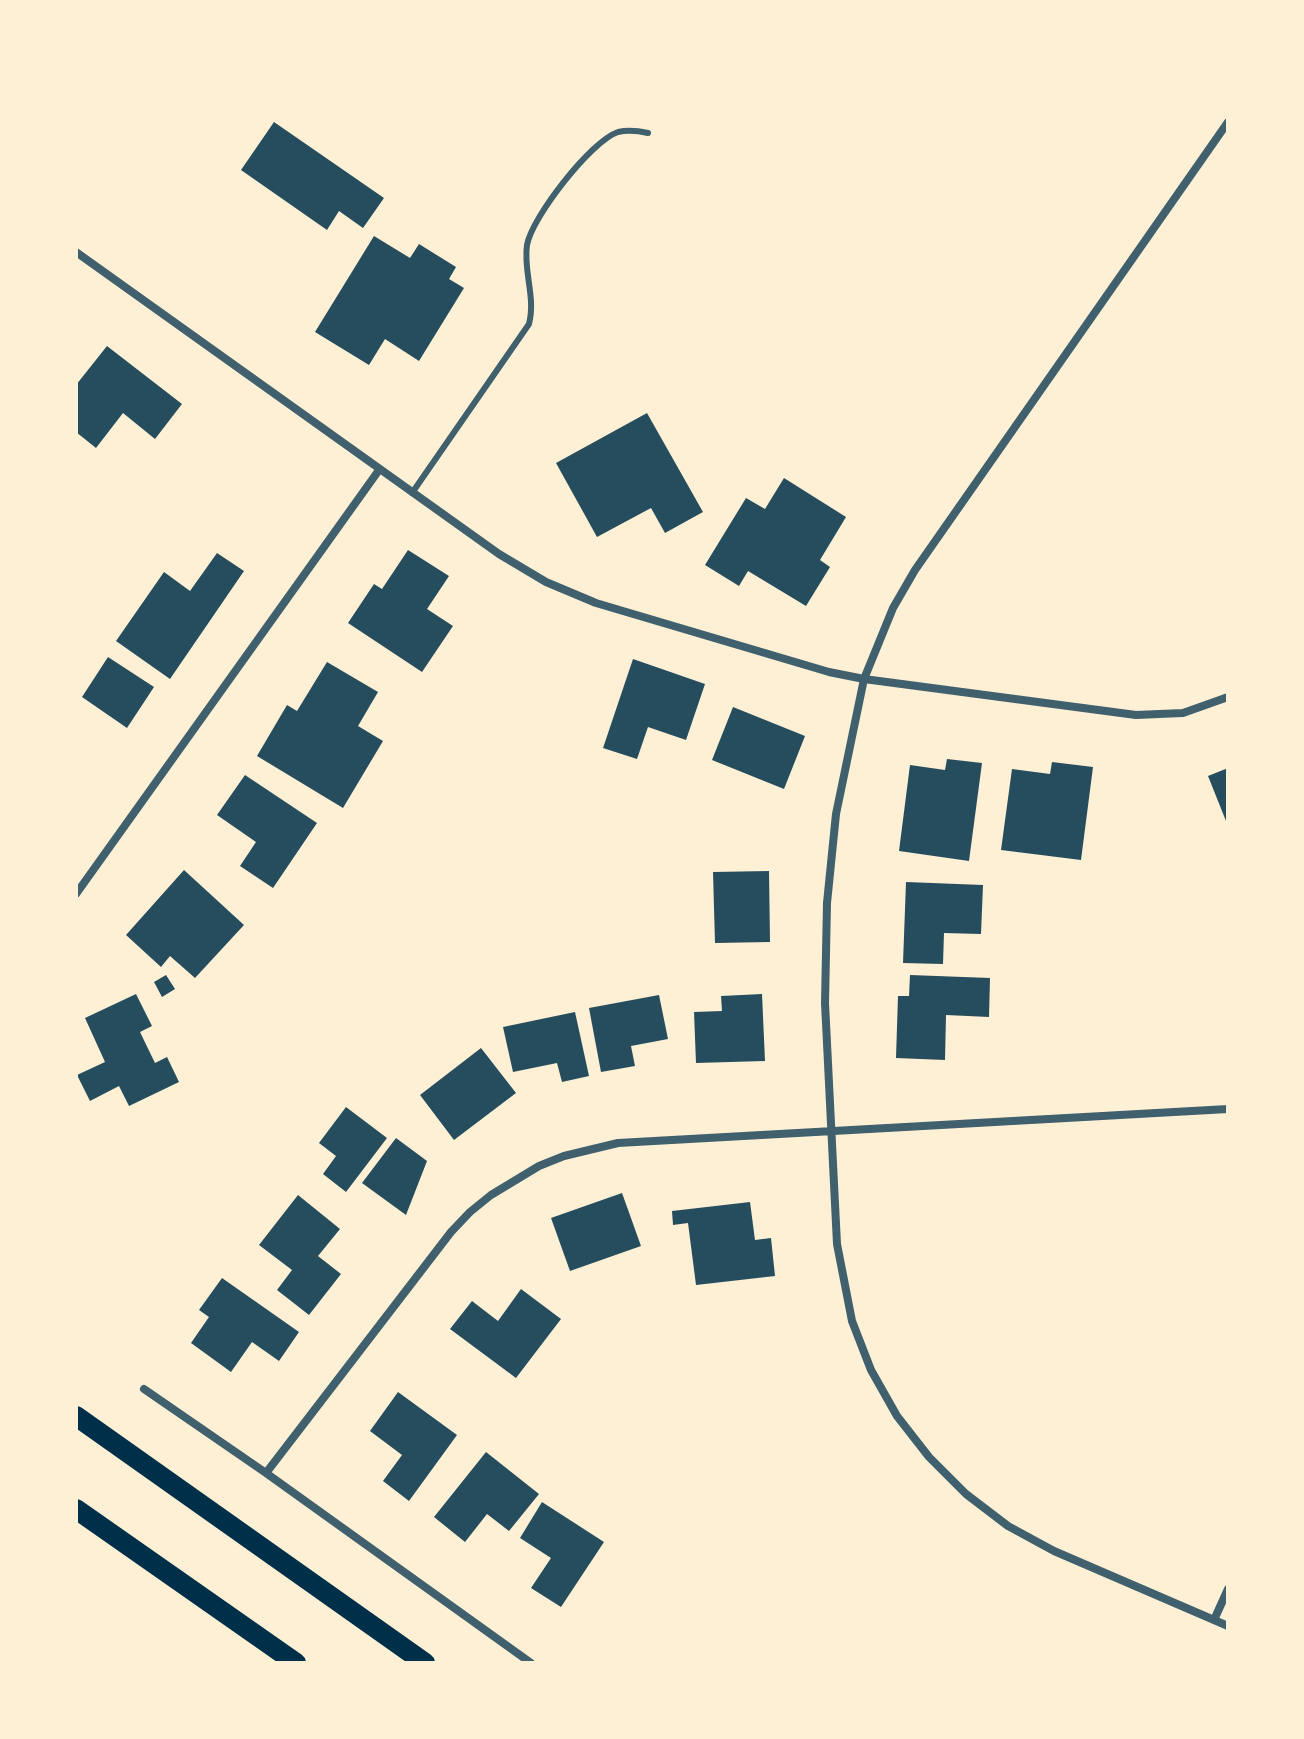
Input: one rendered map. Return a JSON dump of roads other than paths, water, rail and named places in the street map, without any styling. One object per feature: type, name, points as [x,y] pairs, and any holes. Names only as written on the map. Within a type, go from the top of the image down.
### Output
[{"type":"main road","points":[[76,1416],[425,1663]]},
{"type":"main road","points":[[76,1509],[296,1663]]},
{"type":"street","points":[[1228,122],[915,570],[893,608],[864,679],[836,814],[827,903],[825,1003],[837,1244],[852,1321],[871,1370],[897,1416],[929,1457],[966,1494],[1008,1526],[1054,1551],[1228,1626]]},
{"type":"street","points":[[76,252],[499,554],[546,582],[596,603],[829,672],[864,679],[1136,715],[1183,713],[1228,697]]},
{"type":"street","points":[[76,894],[379,470]]},
{"type":"street","points":[[266,1473],[451,1232],[491,1195],[514,1179],[564,1156],[618,1143],[1228,1109]]},
{"type":"street","points":[[144,1389],[531,1663]]},
{"type":"street","points":[[1214,1620],[1228,1589]]},
{"type":"lane","points":[[412,493],[529,324],[533,309],[527,244],[543,212],[576,166],[598,143],[619,132],[648,133]]}]
